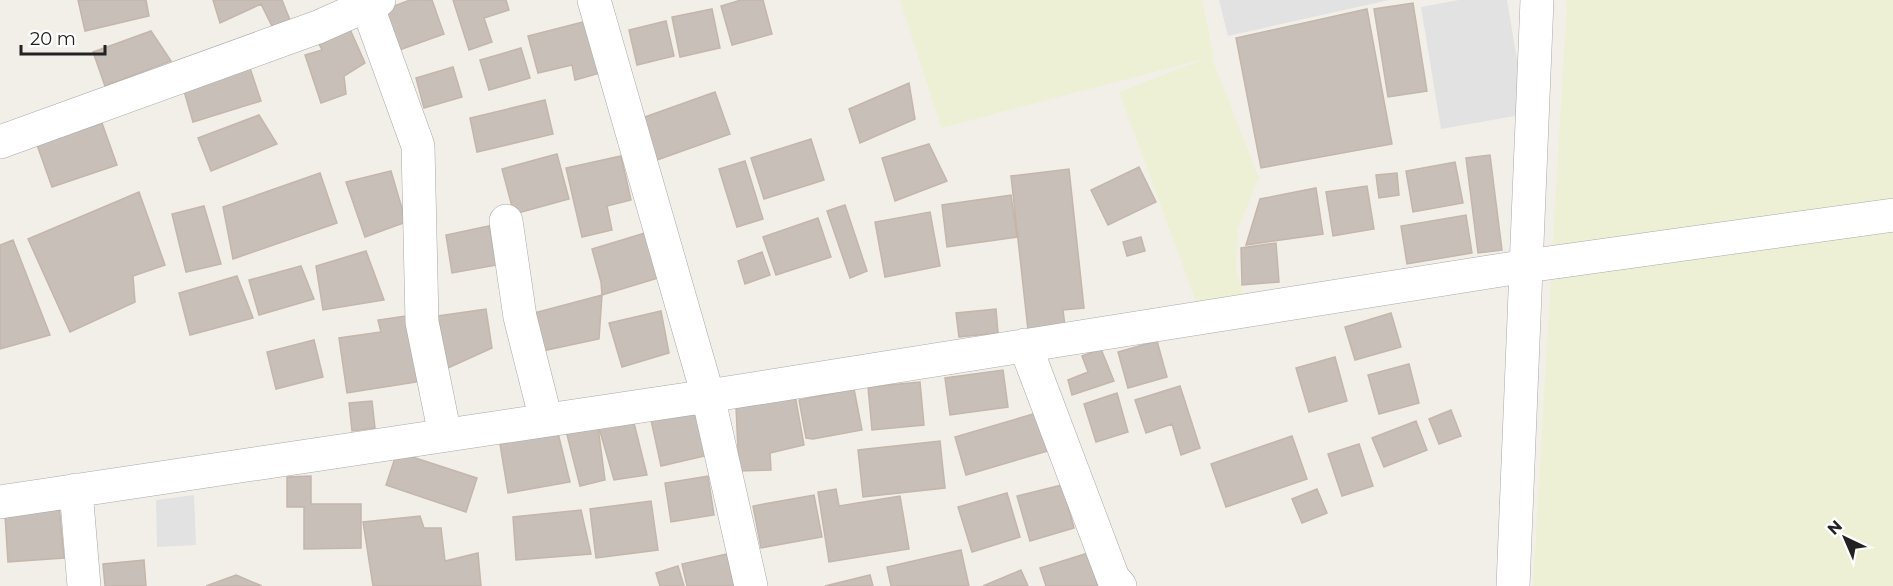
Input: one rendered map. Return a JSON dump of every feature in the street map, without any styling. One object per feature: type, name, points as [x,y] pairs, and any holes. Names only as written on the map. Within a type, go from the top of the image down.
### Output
[{"type":"street","points":[[594,0],[708,396],[751,586]]},
{"type":"street","points":[[1513,586],[1537,0]]},
{"type":"street","points":[[0,142],[318,27],[373,3],[418,146],[422,322],[445,435]]},
{"type":"street","points":[[0,502],[708,396],[1527,266],[1893,215]]},
{"type":"street","points":[[506,221],[520,317],[546,420]]},
{"type":"street","points":[[1025,345],[1113,578],[1120,586]]},
{"type":"street","points":[[76,490],[84,586]]},
{"type":"green space","points":[[900,0],[1202,0],[1214,56],[1212,58],[1259,178],[1238,229],[1236,268],[1246,302],[1199,310],[1119,92],[1204,59],[941,128]]},
{"type":"green space","points":[[1567,0],[1893,0],[1893,586],[1533,586]]},
{"type":"shaded area","points":[[1219,0],[1389,0],[1228,36]]},
{"type":"shaded area","points":[[1459,0],[1507,0],[1526,114],[1441,129],[1421,7]]},
{"type":"shaded area","points":[[194,495],[196,545],[157,547],[156,500]]},
{"type":"building","points":[[78,0],[146,0],[149,16],[85,31]]},
{"type":"building","points":[[213,0],[282,0],[290,20],[272,26],[261,4],[220,23]]},
{"type":"building","points":[[410,0],[432,0],[444,34],[391,53],[376,13]]},
{"type":"building","points":[[453,0],[506,0],[509,10],[484,18],[492,42],[469,50]]},
{"type":"building","points":[[741,0],[763,0],[772,34],[732,45],[721,6]]},
{"type":"building","points":[[1413,3],[1427,91],[1388,97],[1374,9]]},
{"type":"building","points":[[712,9],[720,48],[680,57],[672,17]]},
{"type":"building","points":[[1367,9],[1392,144],[1261,168],[1236,38]]},
{"type":"building","points":[[587,21],[600,73],[575,80],[572,65],[538,73],[528,36]]},
{"type":"building","points":[[666,21],[674,56],[637,65],[629,30]]},
{"type":"building","points":[[349,27],[365,63],[344,76],[346,94],[321,103],[305,55],[322,50],[318,42]]},
{"type":"building","points":[[151,31],[171,61],[105,86],[93,52]]},
{"type":"building","points":[[521,48],[530,78],[489,90],[480,60]]},
{"type":"building","points":[[453,67],[462,97],[424,108],[416,78]]},
{"type":"building","points":[[250,68],[261,101],[193,122],[184,91]]},
{"type":"building","points":[[909,83],[915,119],[860,143],[849,109]]},
{"type":"building","points":[[715,92],[730,134],[657,160],[642,118]]},
{"type":"building","points":[[545,100],[553,134],[477,152],[470,118]]},
{"type":"building","points":[[259,115],[277,144],[211,171],[198,138]]},
{"type":"building","points":[[102,123],[117,165],[52,187],[37,145]]},
{"type":"building","points":[[811,139],[824,180],[764,199],[751,158]]},
{"type":"building","points":[[929,144],[947,181],[895,201],[882,158]]},
{"type":"building","points":[[557,154],[569,199],[514,214],[502,169]]},
{"type":"building","points":[[1490,155],[1502,250],[1478,253],[1466,158]]},
{"type":"building","points":[[621,156],[631,200],[607,206],[612,230],[582,237],[566,168]]},
{"type":"building","points":[[745,161],[763,219],[737,227],[719,169]]},
{"type":"building","points":[[1455,162],[1463,203],[1413,212],[1406,171]]},
{"type":"building","points":[[1139,167],[1156,202],[1108,225],[1091,190]]},
{"type":"building","points":[[1069,169],[1084,308],[1063,310],[1065,326],[1028,330],[1011,176]]},
{"type":"building","points":[[391,171],[406,222],[365,237],[346,182]]},
{"type":"building","points":[[320,173],[337,223],[233,259],[223,207]]},
{"type":"building","points":[[1397,173],[1399,195],[1379,198],[1376,175]]},
{"type":"building","points":[[1367,186],[1374,229],[1333,236],[1326,192]]},
{"type":"building","points":[[1316,188],[1323,234],[1246,245],[1260,199]]},
{"type":"building","points":[[139,192],[165,265],[133,276],[135,302],[70,332],[28,239]]},
{"type":"building","points":[[1011,195],[1017,237],[947,247],[942,205]]},
{"type":"building","points":[[845,205],[867,271],[850,278],[827,211]]},
{"type":"building","points":[[204,206],[221,264],[186,272],[172,214]]},
{"type":"building","points":[[930,212],[940,266],[885,277],[875,222]]},
{"type":"building","points":[[1466,215],[1472,253],[1407,264],[1401,226]]},
{"type":"building","points":[[818,218],[831,257],[776,275],[763,237]]},
{"type":"building","points":[[489,226],[497,265],[452,273],[446,235]]},
{"type":"building","points":[[645,233],[658,278],[602,295],[592,249]]},
{"type":"building","points":[[1141,237],[1145,251],[1127,256],[1123,242]]},
{"type":"building","points":[[13,240],[50,335],[0,349],[0,245]]},
{"type":"building","points":[[1276,243],[1279,282],[1242,285],[1241,248]]},
{"type":"building","points":[[366,251],[384,300],[323,310],[316,266]]},
{"type":"building","points":[[762,252],[770,275],[745,284],[738,261]]},
{"type":"building","points":[[301,266],[314,299],[259,315],[249,280]]},
{"type":"building","points":[[237,276],[253,318],[190,335],[179,293]]},
{"type":"building","points":[[602,295],[599,339],[542,351],[534,313]]},
{"type":"building","points":[[486,309],[492,348],[446,369],[438,316]]},
{"type":"building","points":[[996,309],[998,333],[959,337],[956,313]]},
{"type":"building","points":[[661,311],[669,353],[622,367],[609,323]]},
{"type":"building","points":[[1391,313],[1401,347],[1355,360],[1345,327]]},
{"type":"building","points":[[412,315],[423,381],[347,393],[339,338],[381,332],[378,320]]},
{"type":"building","points":[[314,340],[323,377],[276,389],[267,352]]},
{"type":"building","points":[[1157,341],[1167,377],[1128,388],[1118,352]]},
{"type":"building","points":[[1101,349],[1114,381],[1072,395],[1068,380],[1088,372],[1082,356]]},
{"type":"building","points":[[1335,357],[1347,401],[1309,412],[1296,368]]},
{"type":"building","points":[[1409,364],[1419,403],[1379,414],[1368,375]]},
{"type":"building","points":[[1003,370],[1008,407],[950,415],[945,378]]},
{"type":"building","points":[[920,382],[924,425],[872,430],[868,387]]},
{"type":"building","points":[[1180,386],[1200,448],[1181,455],[1172,424],[1146,433],[1135,400]]},
{"type":"building","points":[[854,389],[862,430],[813,439],[806,438],[799,400]]},
{"type":"building","points":[[1117,393],[1128,432],[1096,442],[1084,404]]},
{"type":"building","points":[[795,395],[804,445],[770,453],[771,470],[739,471],[736,407]]},
{"type":"building","points":[[372,401],[375,428],[352,431],[349,403]]},
{"type":"building","points":[[703,409],[713,454],[661,466],[651,420]]},
{"type":"building","points":[[1451,410],[1461,436],[1439,444],[1429,419]]},
{"type":"building","points":[[1040,412],[1051,450],[966,475],[955,437]]},
{"type":"building","points":[[633,419],[647,475],[614,480],[599,428]]},
{"type":"building","points":[[1416,421],[1427,450],[1384,467],[1372,438]]},
{"type":"building","points":[[598,427],[605,480],[580,486],[566,431]]},
{"type":"building","points":[[558,433],[570,482],[508,493],[500,444]]},
{"type":"building","points":[[1292,436],[1307,479],[1226,507],[1211,464]]},
{"type":"building","points":[[940,441],[945,488],[863,497],[858,450]]},
{"type":"building","points":[[1359,444],[1373,486],[1342,496],[1328,454]]},
{"type":"building","points":[[397,452],[477,478],[466,512],[386,485]]},
{"type":"building","points":[[311,476],[311,504],[361,504],[361,548],[304,549],[304,507],[287,507],[287,477]]},
{"type":"building","points":[[708,476],[714,515],[671,522],[665,483]]},
{"type":"building","points":[[1062,485],[1074,528],[1030,541],[1017,496]]},
{"type":"building","points":[[836,489],[839,506],[900,496],[909,549],[829,562],[818,492]]},
{"type":"building","points":[[1317,489],[1327,513],[1302,523],[1292,499]]},
{"type":"building","points":[[1007,493],[1020,537],[972,552],[958,507]]},
{"type":"building","points":[[814,495],[822,537],[761,548],[753,506]]},
{"type":"building","points":[[651,501],[658,550],[596,558],[590,509]]},
{"type":"building","points":[[59,505],[64,558],[8,562],[5,515]]},
{"type":"building","points":[[581,510],[591,554],[516,560],[513,517]]},
{"type":"building","points":[[420,516],[424,528],[441,528],[445,561],[478,553],[481,586],[373,586],[363,522]]},
{"type":"building","points":[[961,550],[969,586],[891,586],[887,567]]},
{"type":"building","points":[[1088,553],[1098,586],[1046,586],[1040,568]]},
{"type":"building","points":[[727,554],[734,586],[687,586],[682,564]]},
{"type":"building","points":[[144,560],[146,586],[105,586],[103,564]]},
{"type":"building","points":[[678,566],[684,586],[660,586],[656,573]]},
{"type":"building","points":[[1021,570],[1028,586],[983,586]]},
{"type":"building","points":[[236,575],[262,586],[206,586]]},
{"type":"building","points":[[870,575],[873,586],[825,586]]}]
